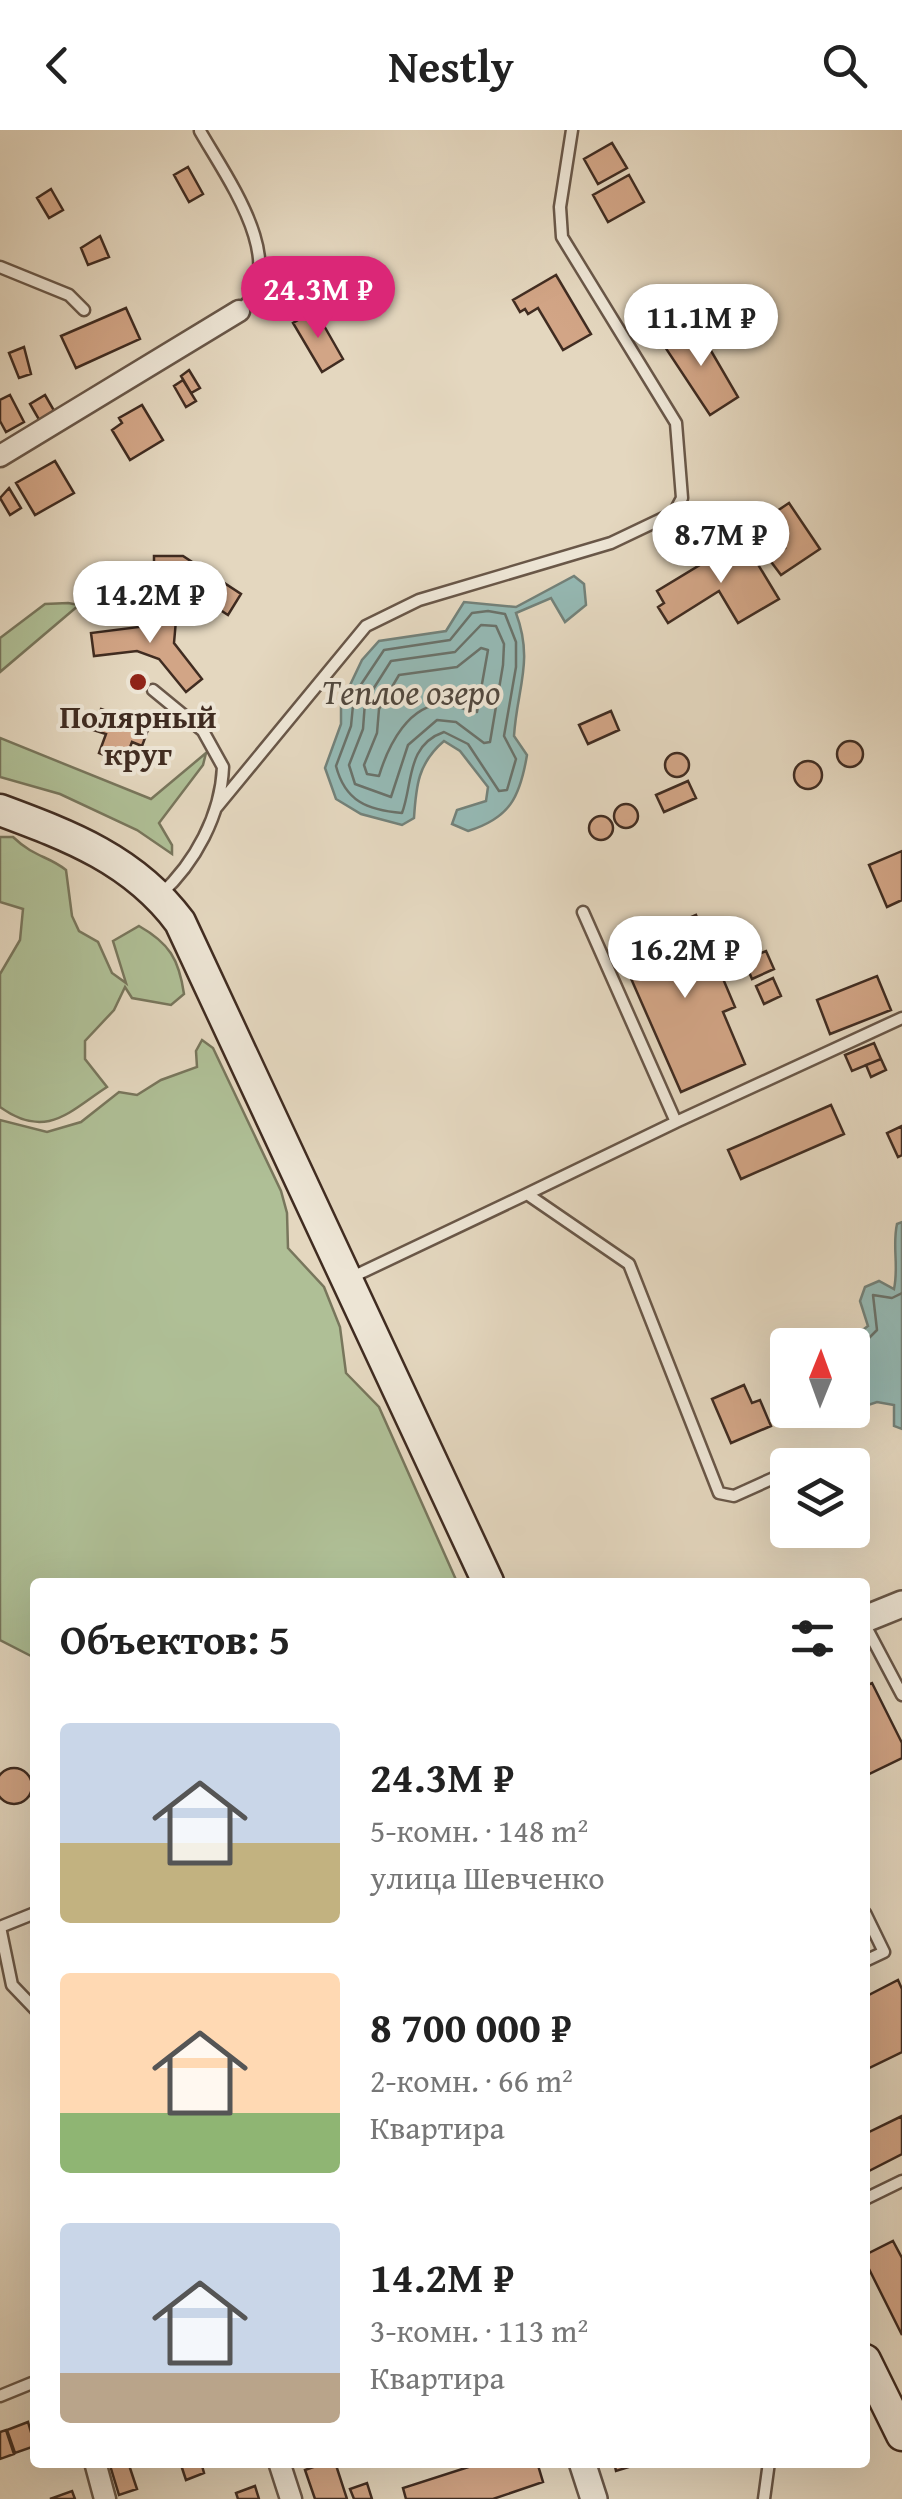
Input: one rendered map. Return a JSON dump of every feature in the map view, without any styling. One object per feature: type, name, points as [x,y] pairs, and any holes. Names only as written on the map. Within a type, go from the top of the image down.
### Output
[{"type":"main road","points":[[0,810],[82,842],[132,872],[159,896],[202,963],[486,1578]]},
{"type":"main road","points":[[870,2370],[902,2435]]},
{"type":"street","points":[[0,456],[239,311]]},
{"type":"street","points":[[870,1620],[902,1604]]},
{"type":"street","points":[[96,2468],[104,2499]]},
{"type":"street","points":[[281,2468],[290,2499]]},
{"type":"street","points":[[584,2468],[594,2499]]},
{"type":"lane","points":[[216,808],[366,626],[419,600],[498,572],[610,542],[674,513],[682,498],[676,423],[562,237],[560,207],[572,130]]},
{"type":"lane","points":[[200,131],[247,213],[261,270],[260,288],[239,311]]},
{"type":"lane","points":[[0,266],[69,295],[84,310]]},
{"type":"lane","points":[[153,690],[202,731],[220,756],[222,782],[216,808],[188,865],[159,896]]},
{"type":"lane","points":[[583,912],[676,1122]]},
{"type":"lane","points":[[348,1280],[902,1018]]},
{"type":"lane","points":[[526,1194],[629,1264],[718,1493],[734,1496],[770,1480]]},
{"type":"lane","points":[[870,1632],[902,1695]]},
{"type":"lane","points":[[30,1915],[0,1927],[12,1985],[30,2004]]},
{"type":"lane","points":[[870,1923],[884,1952],[870,1959]]},
{"type":"lane","points":[[870,2196],[898,2183],[902,2199]]},
{"type":"lane","points":[[0,2396],[30,2384]]},
{"type":"lane","points":[[764,2499],[767,2468]]},
{"type":"green space","points":[[45,604],[79,605],[0,672],[0,638]]},
{"type":"green space","points":[[0,738],[151,799],[206,753],[203,765],[159,823],[172,845],[172,854],[137,830],[60,794],[0,777]]},
{"type":"green space","points":[[0,837],[13,837],[66,870],[72,916],[79,931],[98,942],[112,973],[126,983],[113,941],[139,926],[171,953],[184,994],[171,1005],[132,998],[125,987],[114,1010],[85,1041],[85,1059],[107,1087],[70,1112],[45,1122],[17,1117],[0,1107],[0,974],[20,940],[23,909],[0,902]]},
{"type":"green space","points":[[202,1040],[213,1048],[281,1191],[287,1213],[288,1248],[324,1287],[340,1327],[346,1373],[379,1407],[455,1578],[30,1578],[30,1655],[0,1640],[0,1120],[47,1132],[81,1122],[119,1092],[137,1095],[161,1080],[197,1067],[196,1051]]},
{"type":"water","name":"Теплое озеро","points":[[574,576],[584,584],[586,605],[565,622],[551,598],[516,613],[524,660],[514,736],[527,755],[521,783],[503,812],[468,831],[452,824],[457,810],[486,801],[488,787],[460,751],[444,741],[420,776],[414,818],[402,825],[361,814],[336,799],[325,768],[341,724],[341,704],[362,660],[379,641],[446,631],[464,602],[516,607]]},
{"type":"water","points":[[902,1222],[902,1429],[894,1426],[894,1405],[870,1404],[870,1328],[865,1328],[868,1326],[860,1301],[865,1287],[879,1281],[894,1289],[897,1224]]},
{"type":"building","points":[[612,143],[627,168],[598,184],[584,159]]},
{"type":"building","points":[[188,167],[203,194],[189,202],[174,175]]},
{"type":"building","points":[[629,175],[644,202],[608,222],[593,195]]},
{"type":"building","points":[[51,189],[63,210],[49,218],[37,198]]},
{"type":"building","points":[[100,236],[109,257],[88,265],[81,248]]},
{"type":"building","points":[[556,275],[591,334],[563,350],[538,308],[528,314],[525,309],[520,312],[513,300]]},
{"type":"building","points":[[126,308],[140,339],[76,368],[61,336]]},
{"type":"building","points":[[315,310],[343,359],[322,372],[293,323]]},
{"type":"building","points":[[696,325],[738,397],[710,415],[663,344]]},
{"type":"building","points":[[24,347],[31,374],[19,378],[9,353]]},
{"type":"building","points":[[189,370],[200,388],[191,393],[181,376]]},
{"type":"building","points":[[183,380],[196,401],[186,407],[174,386]]},
{"type":"building","points":[[10,395],[24,422],[6,432],[0,421],[0,400]]},
{"type":"building","points":[[45,395],[56,414],[41,423],[30,404]]},
{"type":"building","points":[[142,405],[163,440],[130,460],[112,430],[122,423],[119,418]]},
{"type":"building","points":[[55,461],[74,493],[35,515],[16,483]]},
{"type":"building","points":[[9,488],[21,508],[10,515],[0,498]]},
{"type":"building","points":[[789,503],[820,549],[781,575],[769,559],[785,548],[765,519]]},
{"type":"building","points":[[745,543],[779,599],[738,623],[719,591],[668,623],[658,607],[664,603],[657,591],[733,545],[736,549]]},
{"type":"building","points":[[154,556],[183,556],[241,594],[228,615],[174,580],[154,580]]},
{"type":"building","points":[[128,570],[132,592],[100,596],[97,574]]},
{"type":"building","points":[[153,610],[176,620],[174,643],[202,679],[186,692],[159,659],[137,651],[94,656],[91,633],[139,627],[139,621]]},
{"type":"building","points":[[101,709],[149,727],[142,746],[132,742],[124,763],[99,753],[106,734],[93,730]]},
{"type":"building","points":[[611,711],[619,730],[588,744],[579,725]]},
{"type":"building","points":[[850,741],[859,745],[863,754],[859,763],[850,767],[841,763],[837,754],[841,745]]},
{"type":"building","points":[[677,753],[686,756],[686,774],[677,777],[668,774],[665,765],[668,756]]},
{"type":"building","points":[[808,761],[818,765],[822,775],[818,785],[808,789],[798,785],[794,775],[798,765]]},
{"type":"building","points":[[688,781],[696,798],[664,812],[656,795]]},
{"type":"building","points":[[626,804],[638,816],[626,828],[614,816]]},
{"type":"building","points":[[601,816],[610,819],[610,837],[601,840],[592,837],[589,828],[592,819]]},
{"type":"building","points":[[902,851],[902,900],[887,907],[869,865]]},
{"type":"building","points":[[696,915],[735,1007],[723,1012],[745,1064],[681,1092],[618,949]]},
{"type":"building","points":[[766,951],[774,969],[752,979],[744,960]]},
{"type":"building","points":[[877,976],[891,1010],[830,1034],[817,1000]]},
{"type":"building","points":[[773,978],[781,996],[764,1004],[756,986]]},
{"type":"building","points":[[874,1043],[881,1059],[852,1071],[845,1055]]},
{"type":"building","points":[[881,1059],[886,1070],[871,1077],[866,1065]]},
{"type":"building","points":[[831,1105],[844,1134],[741,1179],[728,1150]]},
{"type":"building","points":[[902,1126],[902,1155],[898,1157],[887,1133]]},
{"type":"building","points":[[744,1385],[752,1403],[760,1400],[770,1426],[731,1443],[712,1399]]},
{"type":"building","points":[[870,1684],[902,1743],[902,1758],[870,1774]]},
{"type":"building","points":[[14,1768],[27,1773],[27,1799],[14,1804],[1,1799],[1,1773]]},
{"type":"building","points":[[898,1980],[902,1989],[902,2052],[870,2068],[870,1994]]},
{"type":"building","points":[[902,2116],[902,2154],[870,2170],[870,2132]]},
{"type":"building","points":[[893,2241],[902,2258],[902,2335],[870,2271],[870,2252]]},
{"type":"building","points":[[28,2422],[30,2448],[15,2453],[7,2430]]},
{"type":"building","points":[[6,2430],[14,2454],[0,2459],[0,2432]]},
{"type":"building","points":[[111,2468],[130,2468],[137,2489],[119,2495]]},
{"type":"building","points":[[182,2468],[203,2468],[204,2473],[186,2480]]},
{"type":"building","points":[[337,2468],[347,2499],[315,2499],[305,2470]]},
{"type":"building","points":[[465,2468],[539,2468],[543,2482],[493,2499],[406,2499],[403,2488]]},
{"type":"building","points":[[367,2483],[372,2499],[354,2499],[350,2489]]},
{"type":"building","points":[[255,2486],[259,2499],[238,2499],[236,2493]]},
{"type":"building","points":[[72,2491],[75,2499],[50,2499]]},
{"type":"place","name":"Полярный круг","points":[[138,682]]}]
